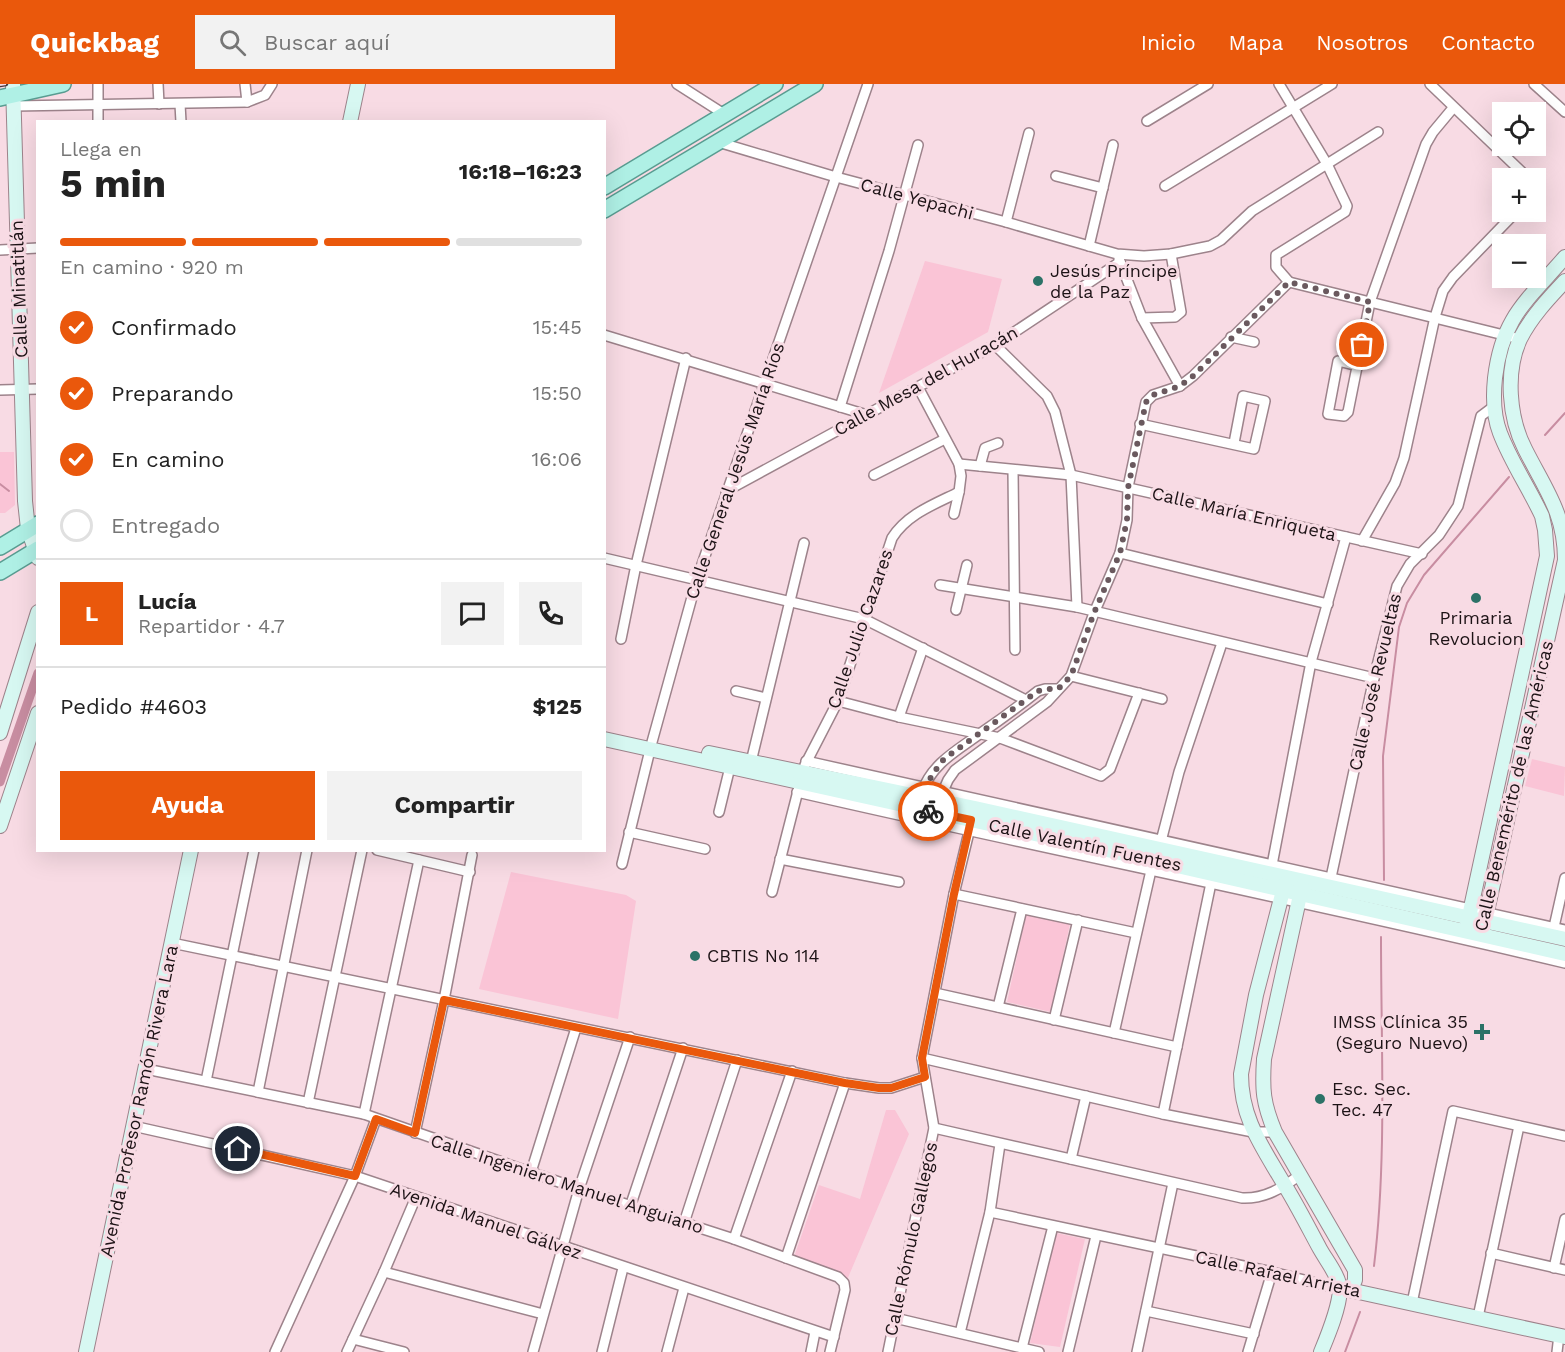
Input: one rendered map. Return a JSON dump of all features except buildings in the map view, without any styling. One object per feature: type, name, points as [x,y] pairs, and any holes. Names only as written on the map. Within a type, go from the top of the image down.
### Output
[{"type":"main road","points":[[10,96],[63,84]]},
{"type":"main road","points":[[606,186],[775,84]]},
{"type":"main road","points":[[606,209],[815,84]]},
{"type":"main road","points":[[0,547],[33,527]]},
{"type":"main road","points":[[0,572],[36,553]]},
{"type":"street","points":[[98,84],[99,120]]},
{"type":"street","points":[[158,84],[159,105]]},
{"type":"street","points":[[244,84],[247,102]]},
{"type":"street","points":[[10,96],[98,105],[247,102],[265,95],[272,84]]},
{"type":"street","points":[[350,120],[358,84]]},
{"type":"street","points":[[677,84],[724,114]]},
{"type":"street","name":"Calle General Jesús María Ríos","points":[[622,864],[651,746],[697,579],[868,84]]},
{"type":"street","points":[[1147,121],[1208,84]]},
{"type":"street","points":[[1279,84],[1327,164],[1347,206],[1345,212],[1278,252],[1275,258],[1276,267],[1289,282],[1520,339],[1534,317],[1565,281]]},
{"type":"street","points":[[1165,186],[1332,84]]},
{"type":"street","points":[[1430,84],[1517,168]]},
{"type":"street","points":[[1439,93],[1446,84]]},
{"type":"street","points":[[1534,84],[1565,112]]},
{"type":"street","name":"Calle Minatitlán","points":[[10,96],[19,249],[25,501],[36,546]]},
{"type":"street","points":[[180,104],[181,120]]},
{"type":"street","points":[[1358,366],[1338,361],[1328,414],[1346,416],[1348,412],[1358,366],[1370,302],[1426,144],[1432,132],[1453,108]]},
{"type":"street","name":"Calle Yepachi","points":[[718,142],[836,177],[1089,246],[1118,258],[1171,254],[1196,250],[1216,243],[1252,211],[1378,132]]},
{"type":"street","points":[[1006,222],[1029,134]]},
{"type":"street","points":[[840,407],[905,196],[918,145]]},
{"type":"street","points":[[1089,246],[1113,145]]},
{"type":"street","points":[[1056,176],[1103,188]]},
{"type":"street","points":[[1362,541],[1395,483],[1404,458],[1435,317],[1443,291],[1452,277],[1506,222]]},
{"type":"street","points":[[0,250],[36,248]]},
{"type":"street","points":[[1142,318],[1180,315],[1181,306],[1171,254]]},
{"type":"street","points":[[1493,406],[1497,363],[1503,336],[1519,309],[1565,257]]},
{"type":"street","points":[[1118,258],[1142,318],[1180,386]]},
{"type":"street","name":"Calle Mesa del Huracán","points":[[726,491],[995,345],[1118,258]]},
{"type":"street","points":[[939,801],[955,770],[1047,702],[1071,676],[1094,613],[1120,553],[1127,520],[1128,488],[1146,402],[1150,397],[1180,386],[1193,376],[1289,282]]},
{"type":"street","points":[[606,336],[686,358],[867,415]]},
{"type":"street","points":[[1231,337],[1254,342]]},
{"type":"street","name":"Calle Benemérito de las Américas","points":[[1483,928],[1565,560],[1564,541],[1556,507],[1515,424],[1511,398],[1512,375],[1520,339]]},
{"type":"street","points":[[995,345],[1047,396],[1052,404],[1071,475],[1077,608]]},
{"type":"street","points":[[621,639],[636,566],[686,358]]},
{"type":"street","points":[[918,387],[959,464],[961,476],[954,514]]},
{"type":"street","points":[[0,390],[36,389]]},
{"type":"street","points":[[1140,424],[1254,449],[1265,401],[1243,396],[1234,444]]},
{"type":"street","name":"Calle Benemérito de las Américas","points":[[1467,924],[1547,556],[1542,516],[1500,433],[1493,406]]},
{"type":"street","name":"Calle José Revueltas","points":[[1327,893],[1396,586],[1410,564],[1439,535],[1458,506],[1481,416],[1493,406]]},
{"type":"street","points":[[874,475],[945,439]]},
{"type":"street","points":[[981,466],[985,448],[998,443]]},
{"type":"street","name":"Calle María Enriqueta","points":[[959,464],[1071,475],[1422,554]]},
{"type":"street","points":[[1013,470],[1015,650]]},
{"type":"street","name":"Calle Julio Cazares","points":[[772,892],[802,777],[838,701],[892,538],[899,528],[916,514],[959,492]]},
{"type":"street","points":[[1272,865],[1311,662],[1346,537]]},
{"type":"street","points":[[750,766],[804,543]]},
{"type":"street","points":[[1120,553],[1328,604]]},
{"type":"street","points":[[1547,556],[1565,560]]},
{"type":"street","points":[[606,558],[864,619],[1026,700]]},
{"type":"street","points":[[956,610],[967,565]]},
{"type":"street","points":[[940,585],[1077,608],[1374,678]]},
{"type":"street","points":[[0,733],[36,618]]},
{"type":"street","points":[[1114,1033],[1156,855],[1179,772],[1222,643]]},
{"type":"street","points":[[899,717],[923,648]]},
{"type":"street","points":[[1071,676],[1162,699]]},
{"type":"street","points":[[921,797],[944,759],[1041,689],[1058,689]]},
{"type":"street","points":[[736,691],[766,698]]},
{"type":"street","points":[[838,701],[899,717],[1000,738],[1096,775],[1104,775],[1110,769],[1139,693]]},
{"type":"street","points":[[0,826],[36,716]]},
{"type":"street","name":"Calle Valentín Fuentes","points":[[606,732],[730,767],[750,766]]},
{"type":"street","name":"Calle Valentín Fuentes","points":[[606,739],[939,801],[972,820],[1156,855],[1301,893],[1327,893],[1467,924],[1565,954]]},
{"type":"street","points":[[719,812],[730,767]]},
{"type":"street","points":[[802,777],[921,797],[1156,855],[1272,865],[1327,893],[1483,928],[1565,963]]},
{"type":"street","points":[[802,777],[972,820]]},
{"type":"street","name":"Calle Rómulo Gallegos","points":[[888,1352],[934,1128],[922,1058],[954,894],[972,820]]},
{"type":"street","points":[[629,832],[705,849]]},
{"type":"street","name":"Avenida Profesor Ramón Rivera Lara","points":[[86,1352],[192,852]]},
{"type":"street","points":[[206,1081],[254,852]]},
{"type":"street","points":[[258,1092],[308,852]]},
{"type":"street","points":[[308,1102],[362,852]]},
{"type":"street","points":[[385,852],[470,872]]},
{"type":"street","points":[[415,1133],[472,855]]},
{"type":"street","points":[[1156,855],[1211,884],[1284,889],[1256,995],[1241,1074],[1243,1102],[1253,1132],[1331,1269],[1346,1290]]},
{"type":"street","points":[[780,859],[899,882]]},
{"type":"street","points":[[364,1114],[419,861]]},
{"type":"street","points":[[1554,927],[1565,878]]},
{"type":"street","points":[[1163,1114],[1211,884]]},
{"type":"street","points":[[1301,893],[1264,1059],[1262,1087],[1275,1132],[1355,1270],[1355,1280],[1346,1290],[1321,1352]]},
{"type":"street","points":[[954,894],[1136,933]]},
{"type":"street","points":[[998,1007],[1022,909]]},
{"type":"street","points":[[1054,1020],[1078,920]]},
{"type":"street","points":[[1483,928],[1554,927],[1565,930]]},
{"type":"street","name":"Calle Valentín Fuentes","points":[[1483,928],[1565,939]]},
{"type":"street","points":[[172,944],[845,1083],[879,1088],[899,1086],[925,1077]]},
{"type":"street","points":[[935,993],[1177,1047]]},
{"type":"street","points":[[531,1172],[576,1028]]},
{"type":"street","points":[[533,1352],[579,1189],[630,1037]]},
{"type":"street","points":[[631,1204],[682,1048]]},
{"type":"street","points":[[922,1058],[1163,1114],[1253,1132],[1275,1132]]},
{"type":"street","points":[[684,1223],[737,1060]]},
{"type":"street","name":"Calle Ingeniero Manuel Anguiano","points":[[146,1069],[364,1114],[579,1189],[734,1239],[838,1277],[844,1283],[845,1290],[830,1352]]},
{"type":"street","points":[[734,1239],[792,1071]]},
{"type":"street","points":[[786,1258],[845,1083]]},
{"type":"street","points":[[1071,1159],[1086,1096]]},
{"type":"street","points":[[1412,1303],[1453,1111],[1565,1136]]},
{"type":"street","points":[[275,1352],[355,1176],[376,1119]]},
{"type":"street","name":"Avenida Manuel Gálvez","points":[[133,1126],[355,1176],[623,1268],[834,1337]]},
{"type":"street","points":[[1478,1317],[1519,1126]]},
{"type":"street","points":[[934,1128],[1173,1183],[1251,1198],[1264,1196],[1285,1186],[1300,1175]]},
{"type":"street","points":[[960,1333],[990,1212],[1000,1144]]},
{"type":"street","points":[[1137,1352],[1173,1183]]},
{"type":"street","points":[[347,1352],[416,1197]]},
{"type":"street","name":"Calle Rafael Arrieta","points":[[990,1212],[1562,1336]]},
{"type":"street","points":[[1554,1268],[1565,1219]]},
{"type":"street","points":[[1022,1348],[1053,1226]]},
{"type":"street","points":[[1068,1352],[1096,1236]]},
{"type":"street","points":[[1491,1253],[1565,1270]]},
{"type":"street","points":[[602,1352],[623,1268]]},
{"type":"street","points":[[384,1272],[543,1314]]},
{"type":"street","points":[[1248,1352],[1272,1272]]},
{"type":"street","points":[[667,1352],[684,1288]]},
{"type":"street","points":[[1146,1311],[1254,1334]]},
{"type":"street","points":[[895,1318],[1039,1352]]},
{"type":"street","points":[[811,1352],[815,1332]]},
{"type":"street","points":[[1557,1352],[1562,1336]]},
{"type":"street","points":[[353,1339],[404,1352]]},
{"type":"shaded area","points":[[925,261],[1002,279],[988,332],[879,393]]},
{"type":"shaded area","points":[[0,452],[14,452],[15,505],[5,513],[0,513]]},
{"type":"shaded area","points":[[1532,759],[1565,767],[1564,796],[1525,786]]},
{"type":"shaded area","points":[[511,872],[626,895],[636,901],[618,1019],[479,989]]},
{"type":"shaded area","points":[[1026,915],[1070,924],[1051,1012],[1007,1002]]},
{"type":"shaded area","points":[[886,1110],[895,1110],[909,1134],[847,1280],[794,1257],[819,1185],[860,1199]]},
{"type":"shaded area","points":[[1056,1233],[1085,1239],[1060,1347],[1030,1343]]},
{"type":"waterway","points":[[1545,435],[1565,413]]},
{"type":"waterway","points":[[1384,880],[1383,756],[1399,627],[1407,603],[1424,575],[1509,477]]},
{"type":"waterway","points":[[0,484],[9,491]]},
{"type":"waterway","points":[[0,782],[36,679]]},
{"type":"waterway","points":[[1374,1266],[1382,1143],[1381,937]]},
{"type":"waterway","points":[[1345,1352],[1360,1312]]},
{"type":"railway","points":[[0,85],[6,84]]},
{"type":"way so far","points":[[928,811],[918,808],[920,797],[932,773],[944,759],[1041,689],[1058,689],[1071,676],[1094,613],[1120,553],[1127,520],[1128,488],[1147,399],[1180,386],[1193,376],[1289,282],[1370,302],[1362,345]]},
{"type":"place","name":"Jesús Príncipe de la Paz","points":[[1038,281]]},
{"type":"place","name":"Primaria Revolucion","points":[[1476,598]]},
{"type":"place","name":"CBTIS No 114","points":[[695,956]]},
{"type":"place","name":"IMSS Clínica 35 (Seguro Nuevo)","points":[[1482,1032]]},
{"type":"place","name":"Esc. Sec. Tec. 47","points":[[1320,1099]]},
{"type":"route","points":[[238,1149],[355,1176],[376,1119],[415,1133],[444,1000],[845,1083],[891,1088],[925,1077],[922,1058],[971,820],[928,811]]}]
